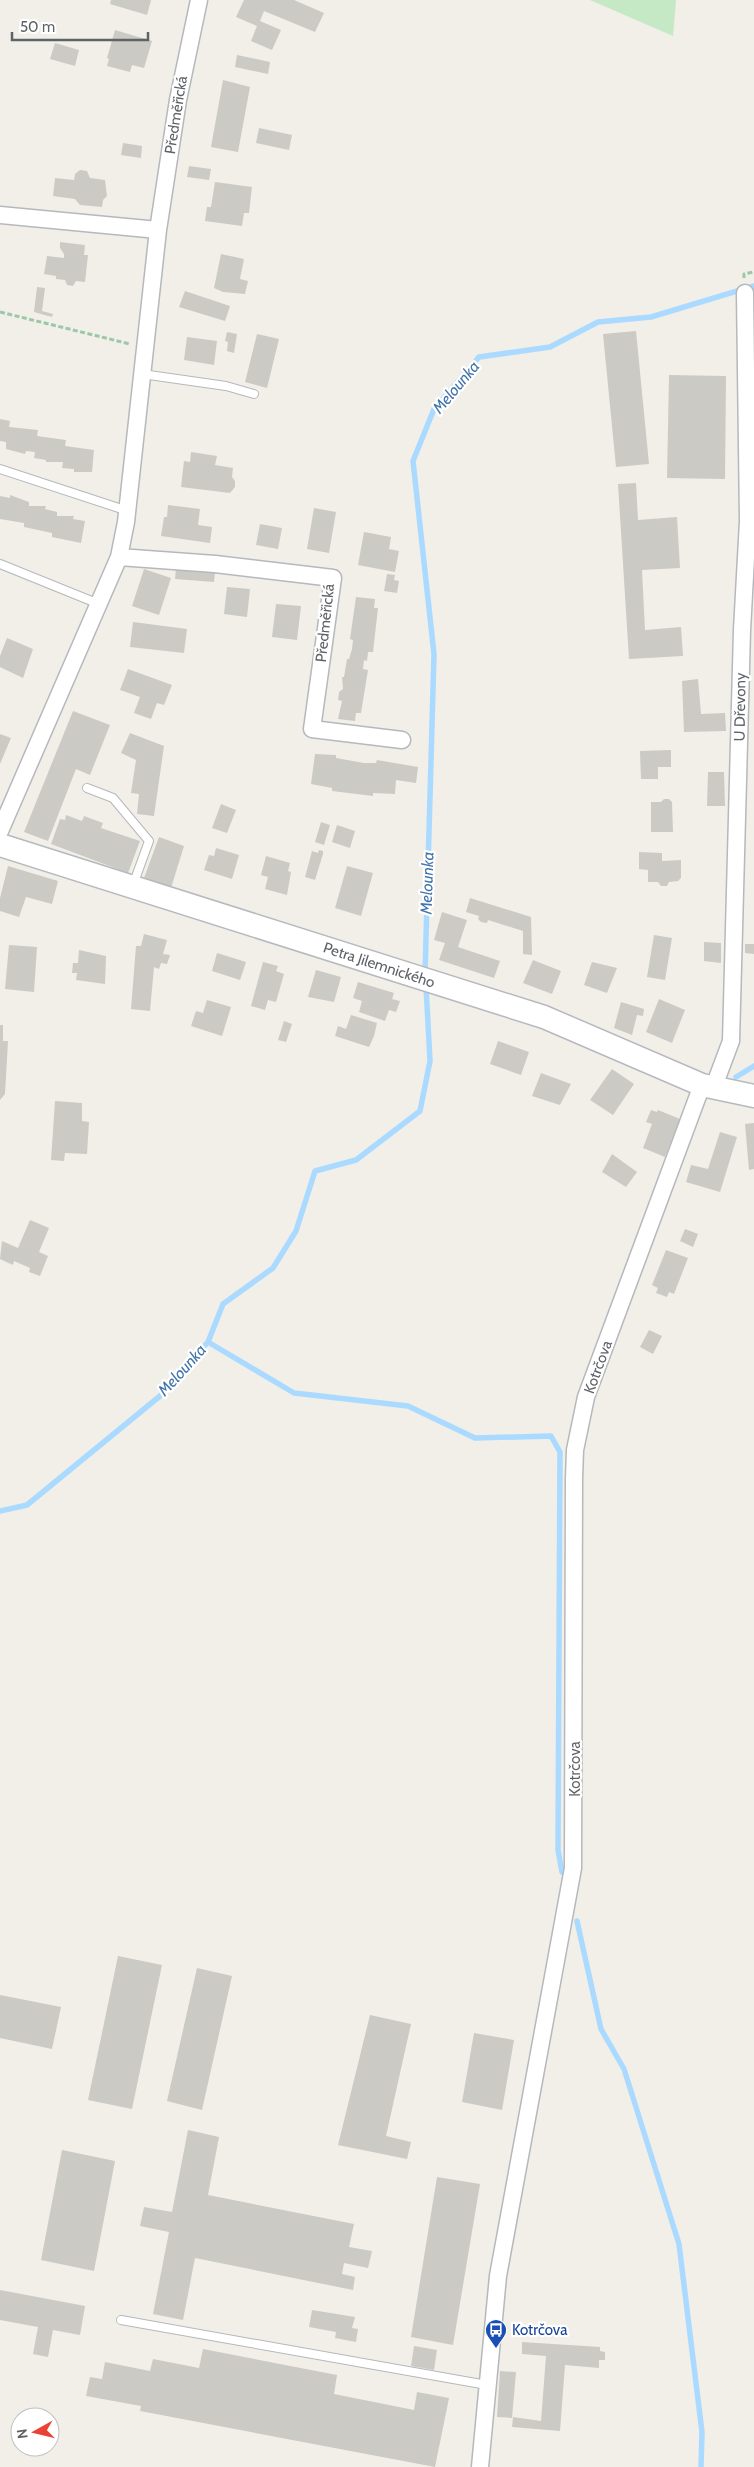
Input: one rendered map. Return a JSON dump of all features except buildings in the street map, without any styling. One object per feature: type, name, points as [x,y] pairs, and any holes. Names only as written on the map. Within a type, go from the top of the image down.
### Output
[{"type":"street","name":"Předměřická","points":[[0,831],[119,557],[128,511],[158,230],[178,100],[199,0]]},
{"type":"street","points":[[0,215],[158,230]]},
{"type":"street","name":"U Dřevony","points":[[707,1087],[731,1041],[742,630],[748,521],[744,292]]},
{"type":"street","name":"Předměřická","points":[[119,557],[215,564],[333,578],[312,729],[402,740]]},
{"type":"street","name":"Petra Jilemnického","points":[[0,845],[544,1017],[707,1087],[754,1096]]},
{"type":"street","name":"Kotrčova","points":[[480,2467],[498,2276],[573,1868],[575,1833],[574,1479],[580,1421],[586,1397],[707,1087]]},
{"type":"lane","points":[[142,374],[226,386],[254,394]]},
{"type":"lane","points":[[0,469],[128,511]]},
{"type":"lane","points":[[0,564],[99,604]]},
{"type":"lane","points":[[87,788],[113,798],[149,841],[132,886]]},
{"type":"lane","points":[[122,2320],[487,2385]]},
{"type":"path","points":[[744,274],[754,272]]},
{"type":"path","points":[[0,312],[145,347]]},
{"type":"green space","points":[[590,0],[676,0],[673,36]]},
{"type":"waterway","name":"Melounka","points":[[425,974],[434,654],[413,461],[434,409],[479,357],[550,347],[598,322],[651,317],[754,286]]},
{"type":"waterway","name":"Melounka","points":[[0,1511],[27,1505],[160,1396],[208,1342],[223,1304],[273,1268],[296,1231],[315,1171],[356,1160],[420,1111],[430,1061],[426,986]]},
{"type":"waterway","points":[[736,1077],[754,1066]]},
{"type":"waterway","points":[[208,1342],[294,1393],[408,1406],[475,1438],[551,1436],[560,1452],[558,1850],[562,1872]]},
{"type":"waterway","points":[[577,1921],[601,2029],[624,2069],[679,2244],[702,2432],[701,2467]]},
{"type":"place","name":"Kotrčova","points":[[496,2349]]}]
